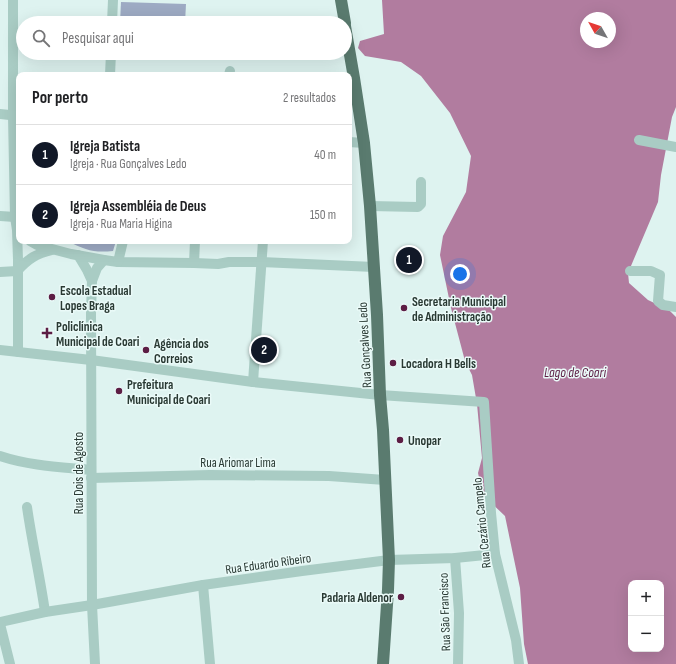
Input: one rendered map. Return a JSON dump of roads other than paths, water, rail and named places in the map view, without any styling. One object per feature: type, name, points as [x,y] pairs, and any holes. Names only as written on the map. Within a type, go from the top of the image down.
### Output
[{"type":"main road","name":"Rua Gonçalves Ledo","points":[[341,0],[344,16]]},
{"type":"main road","name":"Rua Gonçalves Ledo","points":[[350,60],[351,72]]},
{"type":"main road","name":"Rua Gonçalves Ledo","points":[[352,78],[364,143],[370,206],[383,430],[389,560],[383,664]]},
{"type":"street","points":[[13,0],[16,116],[16,222]]},
{"type":"street","points":[[112,16],[113,0]]},
{"type":"street","points":[[110,72],[111,60]]},
{"type":"street","points":[[0,114],[16,116]]},
{"type":"street","points":[[639,140],[676,147]]},
{"type":"street","points":[[352,142],[364,143]]},
{"type":"street","points":[[370,206],[418,208],[421,204],[421,182]]},
{"type":"street","points":[[0,216],[15,217]]},
{"type":"street","points":[[18,244],[18,352]]},
{"type":"street","points":[[35,244],[78,255],[118,262],[218,264],[229,262],[261,262],[374,267]]},
{"type":"street","points":[[118,262],[122,244]]},
{"type":"street","points":[[194,263],[195,244]]},
{"type":"street","points":[[253,382],[263,244]]},
{"type":"street","points":[[0,272],[17,271],[28,259],[53,249]]},
{"type":"street","name":"Rua Dois de Agosto","points":[[78,255],[92,281]]},
{"type":"street","name":"Rua Dois de Agosto","points":[[96,664],[92,605],[92,281],[97,268],[104,260]]},
{"type":"street","points":[[630,271],[651,271],[660,275],[658,302],[663,305],[676,307]]},
{"type":"street","points":[[0,350],[91,360],[253,382],[380,395]]},
{"type":"street","name":"Rua Cezário Campelo","points":[[380,395],[484,402],[495,554],[516,640],[519,664]]},
{"type":"street","name":"Rua Ariomar Lima","points":[[0,456],[17,462],[50,466],[91,474],[329,476],[385,480]]},
{"type":"street","points":[[27,507],[45,612]]},
{"type":"street","name":"Rua Eduardo Ribeiro","points":[[0,623],[45,612],[203,585],[389,560],[455,558],[495,554]]},
{"type":"street","name":"Rua São Francisco","points":[[455,558],[459,612],[458,664]]},
{"type":"street","points":[[203,585],[210,664]]},
{"type":"street","points":[[0,623],[10,664]]},
{"type":"water","name":"Lago de Coari","points":[[382,0],[676,0],[676,107],[672,117],[661,175],[658,202],[628,273],[629,283],[648,300],[669,310],[676,317],[676,664],[528,664],[524,644],[520,588],[505,516],[483,495],[478,473],[482,458],[477,404],[472,375],[465,361],[451,308],[440,255],[443,236],[466,192],[471,156],[450,113],[421,76],[401,62],[365,56],[358,48],[360,41],[384,34]]},
{"type":"place","name":"Igreja Batista","points":[[409,260]]},
{"type":"place","name":"Escola Estadual Lopes Braga","points":[[52,297]]},
{"type":"place","name":"Secretaria Municipal de Administração","points":[[404,308]]},
{"type":"place","name":"Policlínica Municipal de Coari","points":[[47,333]]},
{"type":"place","name":"Agência dos Correios","points":[[146,350]]},
{"type":"place","name":"Igreja Assembléia de Deus","points":[[264,350]]},
{"type":"place","name":"Locadora H Bells","points":[[393,363]]},
{"type":"place","name":"Prefeitura Municipal de Coari","points":[[119,391]]},
{"type":"place","name":"Unopar","points":[[400,440]]},
{"type":"place","name":"Padaria Aldenor","points":[[401,597]]}]
